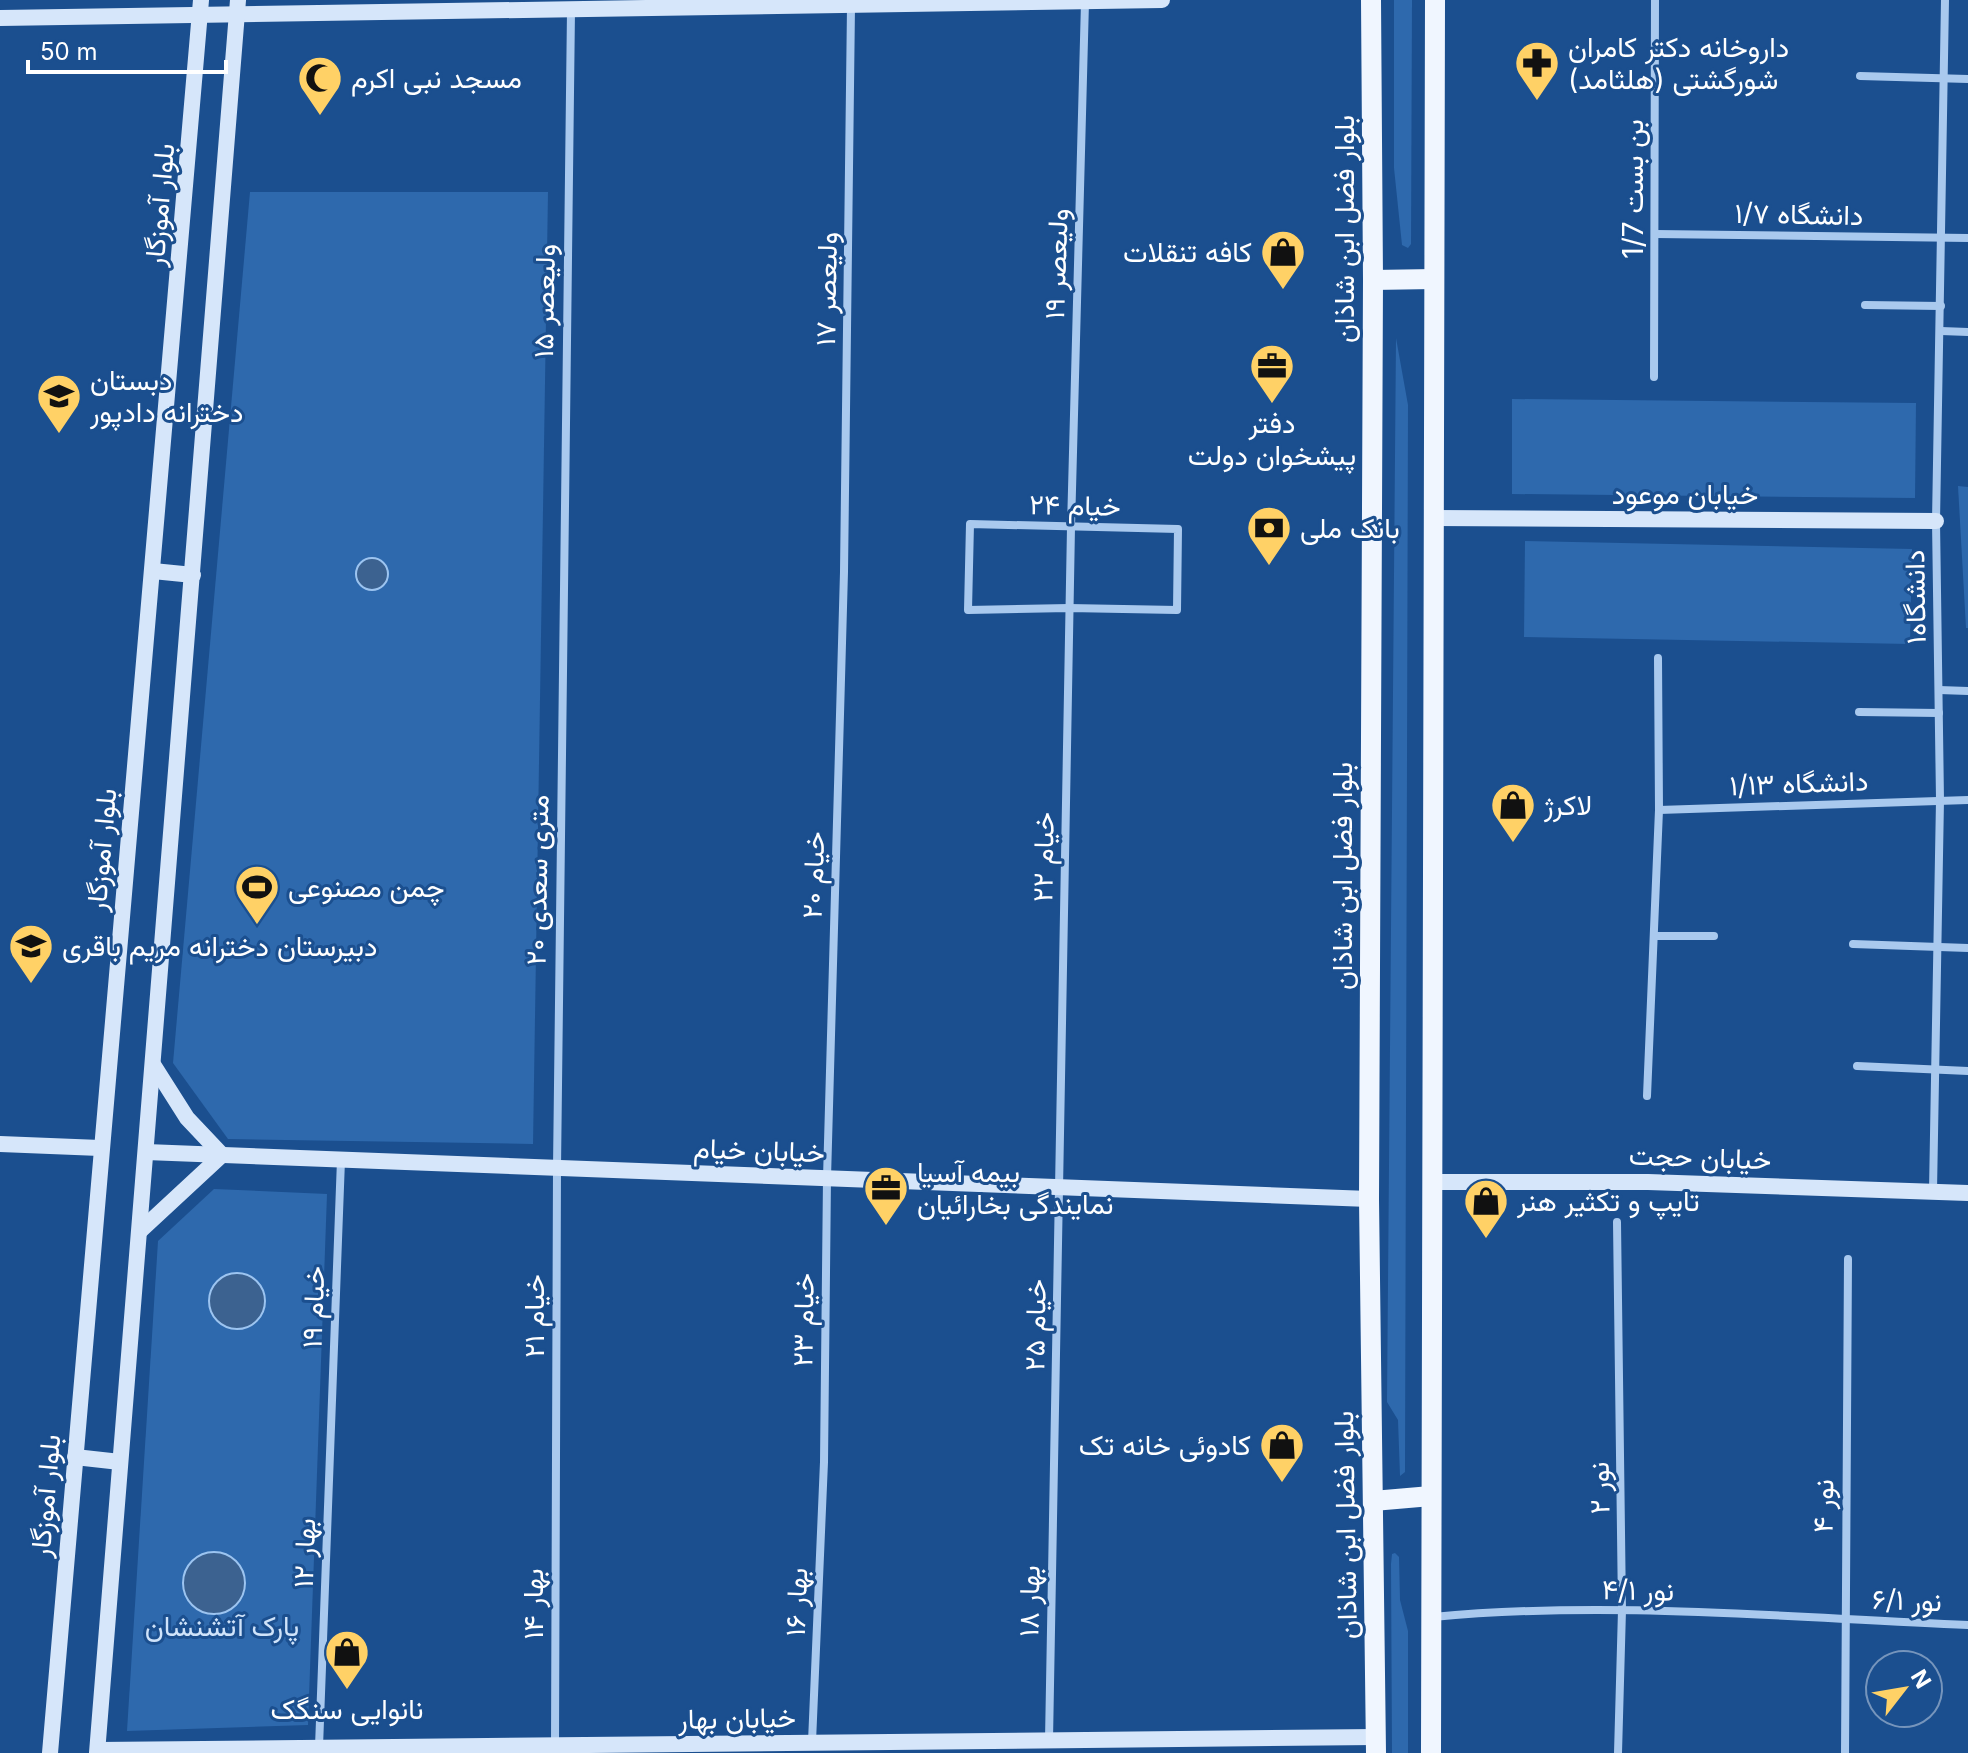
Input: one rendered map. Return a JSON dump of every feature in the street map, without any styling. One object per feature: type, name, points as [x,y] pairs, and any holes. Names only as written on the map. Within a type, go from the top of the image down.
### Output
[{"type":"main road","points":[[0,18],[238,7],[571,10],[1162,0]]},
{"type":"main road","name":"بلوار فضل ابن شاذان","points":[[1371,0],[1373,280],[1369,1199],[1376,1745]]},
{"type":"main road","points":[[1431,1753],[1435,0]]},
{"type":"main road","points":[[98,1752],[238,7]]},
{"type":"main road","name":"بلوار آموزگار","points":[[50,1753],[100,1148],[202,8]]},
{"type":"main road","points":[[1373,280],[1434,279]]},
{"type":"main road","name":"خیابان موعود","points":[[1434,518],[1936,521]]},
{"type":"main road","points":[[153,571],[193,575]]},
{"type":"main road","points":[[140,1231],[222,1155],[187,1118],[154,1066]]},
{"type":"main road","points":[[0,1144],[100,1148]]},
{"type":"main road","name":"خیابان خیام","points":[[146,1152],[1369,1199]]},
{"type":"main road","name":"خیابان حجت","points":[[1431,1182],[1632,1181],[1968,1193]]},
{"type":"main road","points":[[75,1457],[120,1462]]},
{"type":"main road","points":[[1373,1501],[1431,1496]]},
{"type":"main road","name":"خیابان بهار","points":[[98,1752],[555,1746],[602,1749],[812,1743],[858,1748],[1049,1740],[1096,1746],[1376,1745]]},
{"type":"street","name":"بن بست 1/7","points":[[1654,377],[1655,0]]},
{"type":"street","name":"دانشگاه۱","points":[[1933,1192],[1940,800],[1936,521],[1945,0]]},
{"type":"street","name":"ولیعصر ۱۹","points":[[1071,527],[1085,2]]},
{"type":"street","name":"ولیعصر ۱۷","points":[[844,572],[851,6]]},
{"type":"street","name":"ولیعصر ۱۵","points":[[562,593],[571,10]]},
{"type":"street","points":[[1860,76],[1968,79]]},
{"type":"street","name":"دانشگاه ۱/۷","points":[[1655,234],[1968,238]]},
{"type":"street","points":[[1865,305],[1941,306]]},
{"type":"street","points":[[1941,331],[1968,332]]},
{"type":"street","name":"خیام ۲۴","points":[[970,524],[1071,527],[1178,529],[1177,610],[968,610],[970,524]]},
{"type":"street","name":"خیام ۲۲","points":[[1060,1187],[1071,527]]},
{"type":"street","name":"خیام ۲۰","points":[[827,1178],[844,572]]},
{"type":"street","name":"۲۰ متری سعدی","points":[[557,1168],[562,593]]},
{"type":"street","points":[[1647,1096],[1659,810],[1658,658]]},
{"type":"street","points":[[1939,690],[1968,691]]},
{"type":"street","points":[[1859,712],[1939,713]]},
{"type":"street","name":"دانشگاه ۱/۱۳","points":[[1659,810],[1968,800]]},
{"type":"street","points":[[1655,936],[1714,936]]},
{"type":"street","points":[[1853,944],[1968,948]]},
{"type":"street","points":[[1857,1066],[1968,1071]]},
{"type":"street","name":"خیام ۱۹","points":[[330,1456],[341,1160]]},
{"type":"street","name":"خیام ۲۱","points":[[556,1463],[557,1168]]},
{"type":"street","name":"خیام ۲۳","points":[[824,1462],[827,1178]]},
{"type":"street","name":"خیام ۲۵","points":[[1054,1463],[1060,1187]]},
{"type":"street","name":"نور ۲","points":[[1617,1222],[1622,1610],[1618,1753]]},
{"type":"street","name":"نور ۴","points":[[1845,1753],[1848,1259]]},
{"type":"street","name":"بهار ۱۲","points":[[319,1748],[330,1456]]},
{"type":"street","name":"بهار ۱۶","points":[[812,1743],[824,1462]]},
{"type":"street","name":"بهار ۱۴","points":[[555,1746],[556,1463]]},
{"type":"street","name":"بهار ۱۸","points":[[1049,1740],[1054,1463]]},
{"type":"street","name":"نور ۴/۱","points":[[1431,1617],[1472,1613],[1622,1610],[1844,1620]]},
{"type":"street","name":"نور ۶/۱","points":[[1844,1620],[1968,1625]]},
{"type":"green space","points":[[1394,0],[1412,0],[1411,244],[1408,248],[1402,245],[1394,168]]},
{"type":"green space","points":[[250,192],[548,192],[533,1144],[228,1139],[173,1063]]},
{"type":"green space","points":[[1396,338],[1408,405],[1405,1472],[1400,1476],[1398,1420],[1387,1402]]},
{"type":"green space","points":[[1512,399],[1916,403],[1915,498],[1512,494]]},
{"type":"green space","points":[[1958,486],[1968,487],[1968,628],[1966,628]]},
{"type":"green space","points":[[1525,541],[1912,549],[1910,644],[1524,637]]},
{"type":"green space","name":"پارک آتشنشان","points":[[214,1189],[327,1194],[308,1725],[127,1731],[158,1241]]},
{"type":"green space","points":[[1392,1554],[1399,1557],[1400,1600],[1408,1631],[1408,1753],[1392,1753],[1391,1564]]},
{"type":"shaded area","points":[[372,558],[384,562],[388,574],[384,586],[372,590],[360,586],[356,574],[360,562]]},
{"type":"shaded area","points":[[237,1273],[257,1281],[265,1301],[257,1321],[237,1329],[217,1321],[209,1301],[217,1281]]},
{"type":"shaded area","points":[[208,1552],[220,1552],[236,1561],[243,1571],[243,1595],[236,1605],[220,1614],[208,1614],[188,1600],[183,1589],[183,1577],[197,1557]]},
{"type":"place","name":"داروخانه دکتر کامران شورگشتی (هلثامد)","points":[[1537,102]]},
{"type":"place","name":"مسجد نبی اکرم","points":[[320,117]]},
{"type":"place","name":"کافه تنقلات","points":[[1283,291]]},
{"type":"place","name":"دفتر پیشخوان دولت","points":[[1272,405]]},
{"type":"place","name":"دبستان دخترانه دادپور","points":[[59,435]]},
{"type":"place","name":"بانک ملی","points":[[1269,567]]},
{"type":"place","name":"لاکرژ","points":[[1513,844]]},
{"type":"place","name":"چمن مصنوعی","points":[[257,926]]},
{"type":"place","name":"دبیرستان دخترانه مریم باقری","points":[[31,985]]},
{"type":"place","name":"بیمه آسیا نمایندگی بخارائیان","points":[[886,1227]]},
{"type":"place","name":"تایپ و تکثیر هنر","points":[[1486,1240]]},
{"type":"place","name":"کادوئی خانه تک","points":[[1282,1484]]},
{"type":"place","name":"نانوایی سنگک","points":[[347,1691]]}]
